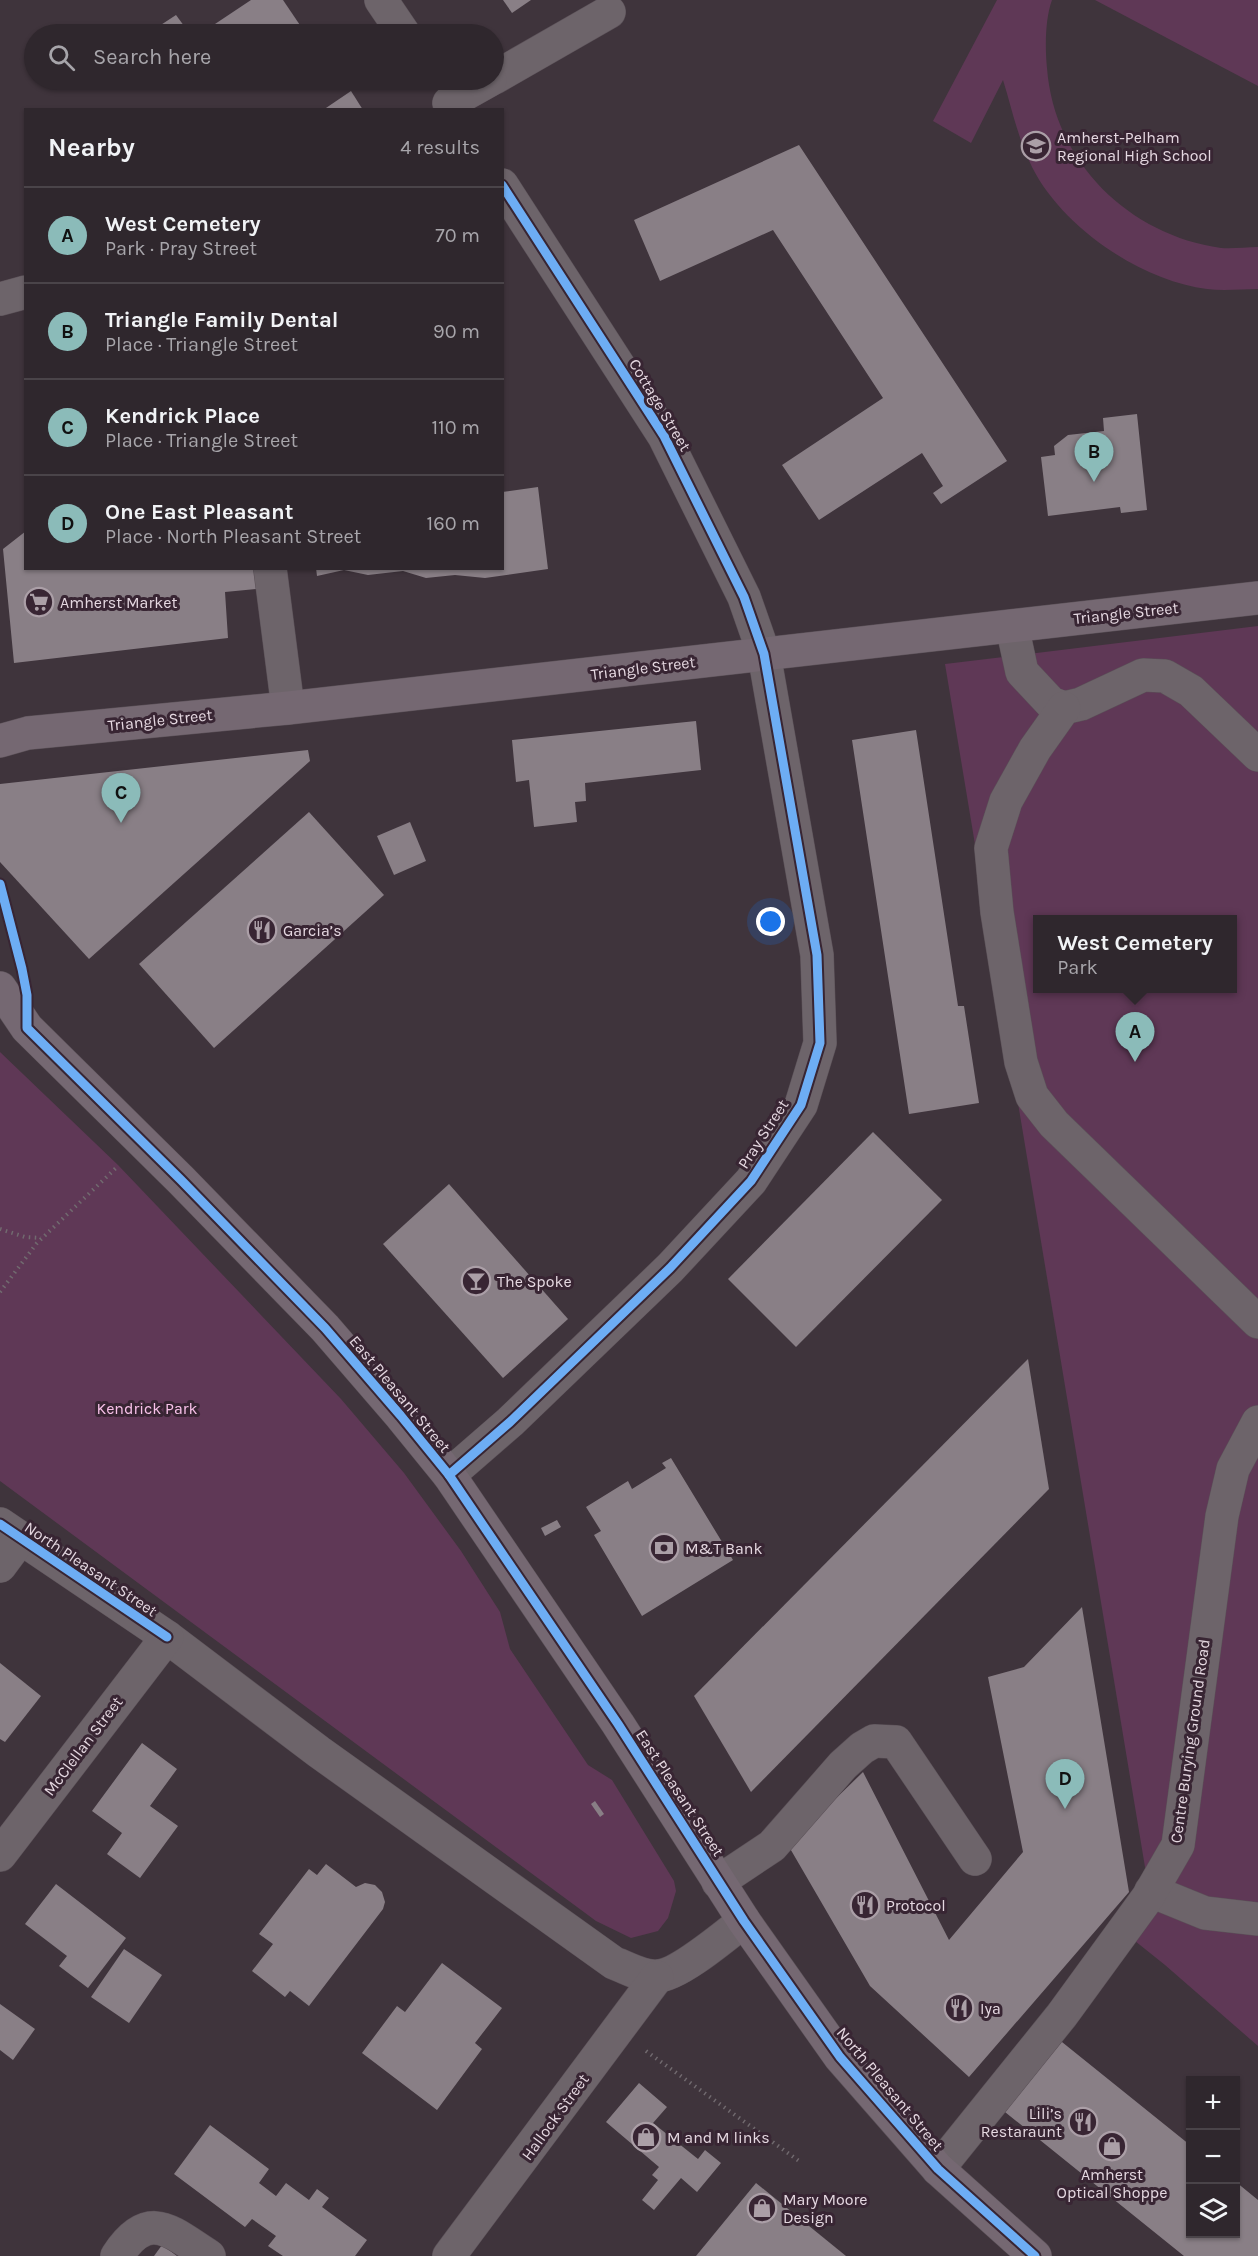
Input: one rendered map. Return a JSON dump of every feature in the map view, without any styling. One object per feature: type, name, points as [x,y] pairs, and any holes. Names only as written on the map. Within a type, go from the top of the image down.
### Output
[{"type":"main road","name":"Triangle Street","points":[[9,735],[288,708],[1258,598]]},
{"type":"main road","name":"East Pleasant Street","points":[[0,988],[14,1020],[189,1188],[325,1328],[449,1475],[624,1733],[744,1921]]},
{"type":"main road","name":"North Pleasant Street","points":[[744,1921],[840,2057],[938,2169],[1035,2256]]},
{"type":"street","points":[[381,0],[397,24]]},
{"type":"street","points":[[504,72],[609,12]]},
{"type":"street","points":[[445,97],[463,90]]},
{"type":"street","name":"Cottage Street","points":[[506,197],[664,436],[744,597],[764,654]]},
{"type":"street","points":[[0,299],[24,293]]},
{"type":"street","points":[[270,570],[288,708]]},
{"type":"street","points":[[1012,626],[1022,672],[1051,703],[1064,708],[1081,704],[1143,675],[1165,676],[1191,691],[1258,755]]},
{"type":"street","name":"Pray Street","points":[[449,1475],[510,1422],[670,1268],[751,1181],[801,1105],[820,1043],[817,956],[764,654]]},
{"type":"street","points":[[1064,708],[1035,749],[1006,801],[991,848],[997,912],[1022,1062],[1032,1096],[1062,1132],[1258,1322]]},
{"type":"street","name":"Centre Burying Ground Road","points":[[938,2169],[1062,2015],[1151,1891],[1178,1845],[1222,1516],[1233,1469],[1258,1422]]},
{"type":"street","points":[[0,1566],[10,1532]]},
{"type":"street","name":"North Pleasant Street","points":[[10,1532],[167,1637],[328,1759],[614,1963],[641,1974],[657,1977]]},
{"type":"street","name":"McClellan Street","points":[[0,1855],[167,1637]]},
{"type":"street","points":[[718,1882],[772,1846],[843,1765],[862,1748],[874,1742],[896,1742],[975,1860]]},
{"type":"street","points":[[1151,1891],[1205,1913],[1258,1919]]},
{"type":"street","points":[[657,1977],[692,1959],[744,1921]]},
{"type":"street","name":"Hallock Street","points":[[449,2256],[657,1977]]},
{"type":"street","points":[[117,2256],[127,2241],[140,2231],[154,2226],[172,2233],[209,2256]]},
{"type":"path","points":[[0,1292],[41,1238],[118,1165]]},
{"type":"path","points":[[0,1229],[25,1237],[41,1238]]},
{"type":"path","points":[[638,2046],[799,2160]]},
{"type":"green space","points":[[997,0],[1052,0],[1046,43],[1047,68],[1053,102],[1064,134],[1081,163],[1102,188],[1127,210],[1156,228],[1187,240],[1221,248],[1258,247],[1258,289],[1213,290],[1182,284],[1131,263],[1083,230],[1045,189],[1032,167],[1019,135],[1003,80],[971,143],[933,121]]},
{"type":"green space","points":[[1095,0],[1258,0],[1258,86]]},
{"type":"green space","points":[[1258,626],[1258,2046],[1115,1925],[1148,1885],[945,664]]},
{"type":"green space","name":"Kendrick Park","points":[[0,1052],[118,1165],[341,1399],[404,1473],[461,1551],[500,1612],[510,1649],[588,1765],[612,1780],[674,1881],[676,1891],[668,1918],[658,1931],[631,1938],[596,1921],[0,1481]]},
{"type":"building","points":[[251,0],[283,0],[299,24],[215,24]]},
{"type":"building","points":[[503,0],[531,0],[512,13]]},
{"type":"building","points":[[176,15],[183,24],[162,24]]},
{"type":"building","points":[[351,91],[362,108],[326,108]]},
{"type":"building","points":[[799,145],[1007,461],[941,504],[933,493],[943,486],[922,453],[819,520],[782,465],[883,398],[773,230],[660,281],[634,220]]},
{"type":"building","points":[[1137,414],[1147,510],[1121,513],[1120,507],[1048,516],[1041,457],[1055,455],[1054,446],[1068,435],[1104,431],[1103,418]]},
{"type":"building","points":[[538,487],[548,569],[485,578],[455,575],[426,578],[403,571],[368,575],[344,570],[504,570],[504,492]]},
{"type":"building","points":[[24,533],[24,570],[255,570],[257,589],[225,592],[228,638],[14,663],[3,549]]},
{"type":"building","points":[[316,570],[344,570],[317,576]]},
{"type":"building","points":[[696,721],[701,770],[585,783],[586,801],[575,802],[577,822],[534,827],[529,780],[516,782],[512,740]]},
{"type":"building","points":[[916,730],[958,1006],[964,1006],[979,1103],[909,1114],[852,740]]},
{"type":"building","points":[[308,750],[310,761],[89,959],[0,862],[0,784]]},
{"type":"building","name":"Garcia’s","points":[[309,812],[384,895],[214,1048],[139,964]]},
{"type":"building","points":[[410,822],[426,861],[394,875],[377,836]]},
{"type":"building","points":[[873,1132],[942,1200],[796,1347],[728,1279]]},
{"type":"building","name":"The Spoke","points":[[449,1184],[568,1319],[503,1378],[383,1244]]},
{"type":"building","points":[[1028,1359],[1049,1489],[751,1792],[694,1696]]},
{"type":"building","name":"M&T Bank","points":[[671,1458],[733,1560],[642,1616],[594,1535],[601,1531],[586,1507],[628,1481],[632,1489],[666,1468],[662,1463]]},
{"type":"building","points":[[557,1520],[561,1527],[545,1536],[541,1528]]},
{"type":"building","points":[[1082,1607],[1129,1892],[969,2077],[870,1986],[788,1845],[863,1772],[949,1940],[1023,1852],[988,1677],[1024,1667]]},
{"type":"building","points":[[0,1663],[41,1696],[5,1742],[0,1739]]},
{"type":"building","points":[[142,1743],[177,1769],[150,1806],[178,1826],[140,1878],[107,1854],[122,1833],[92,1811]]},
{"type":"building","points":[[595,1801],[604,1814],[600,1817],[591,1804]]},
{"type":"building","points":[[326,1864],[356,1887],[365,1883],[375,1885],[382,1892],[385,1902],[383,1909],[309,2006],[290,1991],[285,1997],[252,1971],[273,1944],[259,1934],[309,1869],[317,1875]]},
{"type":"building","points":[[56,1884],[126,1938],[88,1988],[59,1966],[67,1956],[25,1924]]},
{"type":"building","points":[[124,1949],[162,1975],[129,2023],[91,1997]]},
{"type":"building","points":[[442,1963],[502,2008],[475,2043],[482,2049],[437,2110],[362,2053],[397,2006],[405,2012]]},
{"type":"building","points":[[0,2004],[35,2029],[13,2060],[0,2050]]},
{"type":"building","points":[[1057,2038],[1186,2142],[1186,2238],[1240,2238],[1240,2185],[1258,2200],[1258,2256],[1184,2256],[1000,2108]]},
{"type":"building","name":"M and M links","points":[[639,2083],[667,2107],[653,2123],[698,2159],[705,2150],[721,2163],[697,2192],[681,2178],[654,2210],[642,2200],[658,2180],[652,2175],[659,2167],[606,2122]]},
{"type":"building","points":[[210,2125],[269,2169],[259,2183],[276,2196],[286,2183],[309,2200],[317,2189],[329,2198],[322,2207],[367,2240],[355,2256],[283,2256],[268,2246],[276,2236],[252,2219],[245,2227],[174,2174]]},
{"type":"building","points":[[756,2183],[846,2256],[696,2256]]},
{"type":"building","points":[[162,2245],[177,2256],[154,2256]]},
{"type":"cycle path","points":[[449,1475],[510,1422],[670,1268],[751,1181],[801,1105],[820,1043],[817,955],[764,654],[744,597],[664,436],[504,188]]},
{"type":"cycle path","points":[[0,884],[27,995],[27,1028],[181,1180],[325,1328],[401,1416],[449,1475],[618,1724],[744,1921],[840,2057],[938,2169],[1035,2256]]},
{"type":"cycle path","points":[[0,1524],[167,1637]]},
{"type":"place","name":"Amherst-Pelham Regional High School","points":[[1036,146]]},
{"type":"place","name":"Triangle Family Dental","points":[[1094,482]]},
{"type":"place","name":"Amherst Market","points":[[39,602]]},
{"type":"place","name":"Kendrick Place","points":[[121,823]]},
{"type":"place","name":"Garcia’s","points":[[262,930]]},
{"type":"place","name":"West Cemetery","points":[[1135,1062]]},
{"type":"place","name":"The Spoke","points":[[476,1281]]},
{"type":"place","name":"M&T Bank","points":[[664,1548]]},
{"type":"place","name":"One East Pleasant","points":[[1065,1809]]},
{"type":"place","name":"Protocol","points":[[865,1905]]},
{"type":"place","name":"Iya","points":[[959,2008]]},
{"type":"place","name":"Lili’s Restaraunt","points":[[1083,2122]]},
{"type":"place","name":"M and M links","points":[[646,2137]]},
{"type":"place","name":"Amherst Optical Shoppe","points":[[1112,2146]]},
{"type":"place","name":"Mary Moore Design","points":[[762,2208]]}]
